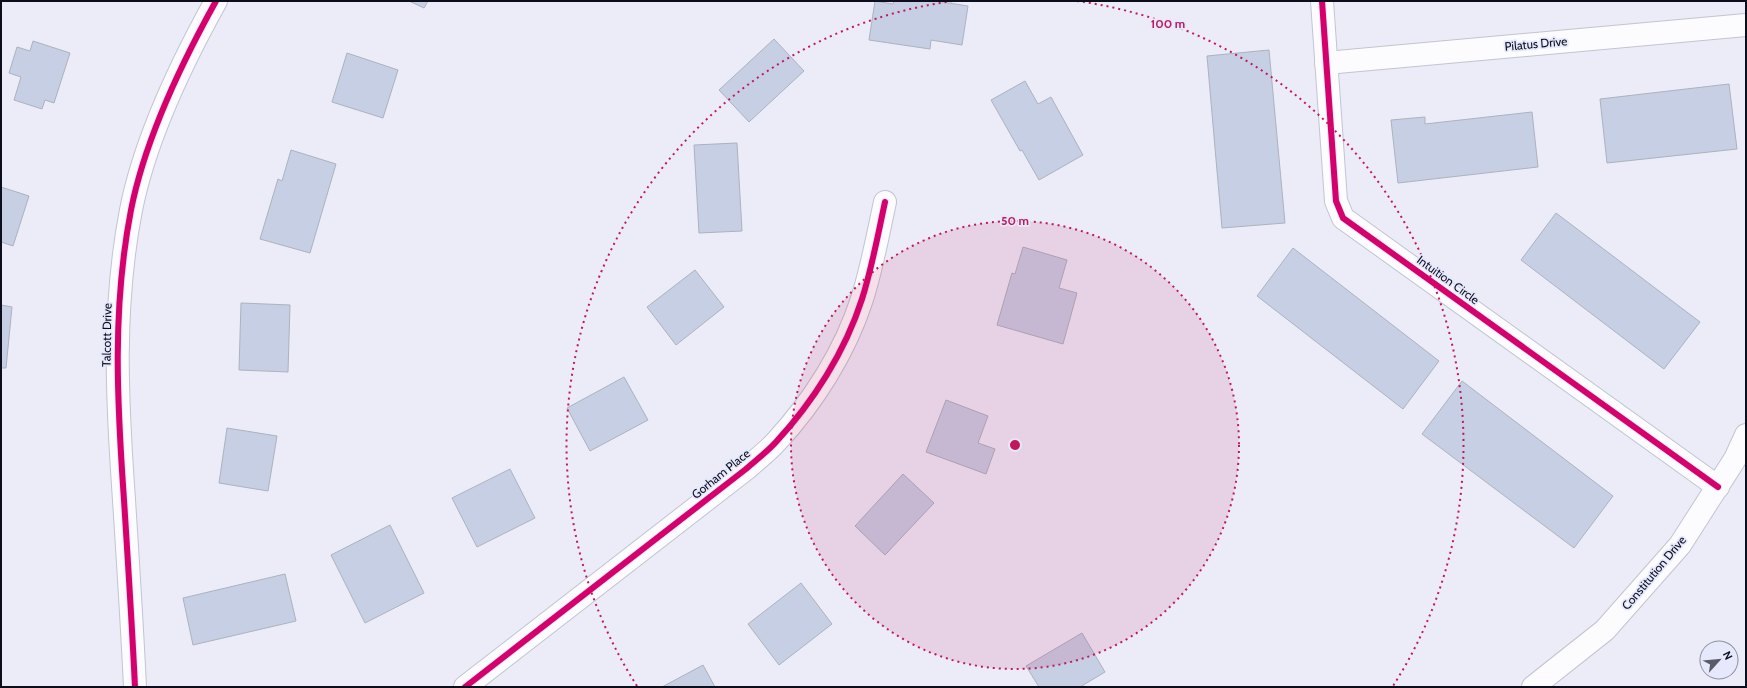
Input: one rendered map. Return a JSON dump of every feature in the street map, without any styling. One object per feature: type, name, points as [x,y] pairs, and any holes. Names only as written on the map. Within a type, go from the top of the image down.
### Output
[{"type":"street","name":"Talcott Drive","points":[[135,687],[118,429],[117,341],[123,261],[132,209],[141,173],[161,114],[180,70],[216,1]]},
{"type":"street","name":"Intuition Circle","points":[[1322,1],[1336,200],[1343,218],[1718,487]]},
{"type":"street","name":"Pilatus Drive","points":[[1326,63],[1746,25]]},
{"type":"street","name":"Gorham Place","points":[[466,687],[746,469],[775,444],[788,429],[816,392],[852,326],[862,298],[885,202]]},
{"type":"street","name":"Constitution Drive","points":[[1533,687],[1605,630],[1680,545],[1735,459],[1746,435]]},
{"type":"building","points":[[409,1],[428,1],[424,8]]},
{"type":"building","points":[[875,1],[893,4],[894,1],[936,1],[968,6],[962,45],[931,40],[930,49],[869,40]]},
{"type":"building","points":[[774,39],[804,71],[749,122],[719,90]]},
{"type":"building","points":[[33,41],[70,53],[54,103],[45,100],[42,109],[14,100],[21,77],[9,73],[17,47],[30,51]]},
{"type":"building","points":[[1269,50],[1285,223],[1222,228],[1207,56]]},
{"type":"building","points":[[347,53],[398,70],[383,118],[332,102]]},
{"type":"building","points":[[1025,81],[1038,104],[1051,97],[1083,155],[1039,180],[1022,150],[1020,151],[991,100]]},
{"type":"building","points":[[1729,84],[1737,149],[1607,163],[1600,99]]},
{"type":"building","points":[[1532,112],[1538,167],[1398,183],[1391,120],[1425,117],[1425,124]]},
{"type":"building","points":[[737,143],[742,231],[699,233],[694,145]]},
{"type":"building","points":[[291,150],[336,164],[310,253],[260,239],[278,179],[282,181]]},
{"type":"building","points":[[1,187],[29,196],[13,246],[1,242]]},
{"type":"building","points":[[1556,213],[1700,322],[1664,369],[1521,260]]},
{"type":"building","points":[[1023,247],[1067,260],[1059,288],[1077,293],[1063,344],[997,325],[1012,273],[1015,274]]},
{"type":"building","points":[[1293,248],[1439,361],[1403,409],[1257,296]]},
{"type":"building","points":[[695,270],[724,307],[676,345],[647,307]]},
{"type":"building","points":[[241,303],[290,305],[288,372],[239,370]]},
{"type":"building","points":[[1,305],[12,307],[6,368],[1,368]]},
{"type":"building","points":[[624,377],[648,420],[590,451],[567,408]]},
{"type":"building","points":[[1462,381],[1613,496],[1574,548],[1422,434]]},
{"type":"building","points":[[946,400],[988,416],[978,443],[995,449],[986,474],[926,452]]},
{"type":"building","points":[[227,428],[277,436],[268,491],[219,483]]},
{"type":"building","points":[[510,469],[535,518],[477,547],[452,498]]},
{"type":"building","points":[[903,474],[934,503],[885,555],[855,526]]},
{"type":"building","points":[[390,525],[424,593],[365,623],[331,555]]},
{"type":"building","points":[[285,574],[296,621],[193,645],[183,598]]},
{"type":"building","points":[[801,583],[832,624],[779,665],[748,624]]},
{"type":"building","points":[[1082,633],[1105,672],[1080,687],[1039,687],[1026,666]]},
{"type":"building","points":[[703,665],[715,687],[662,687]]},
{"type":"cycle path","points":[[135,687],[118,391],[119,319],[125,247],[131,210],[145,156],[177,76],[216,1]]},
{"type":"cycle path","points":[[1322,1],[1336,201],[1343,218],[1718,487]]},
{"type":"cycle path","points":[[465,687],[746,469],[773,446],[790,427],[815,393],[847,338],[862,299],[869,275],[885,202]]}]
